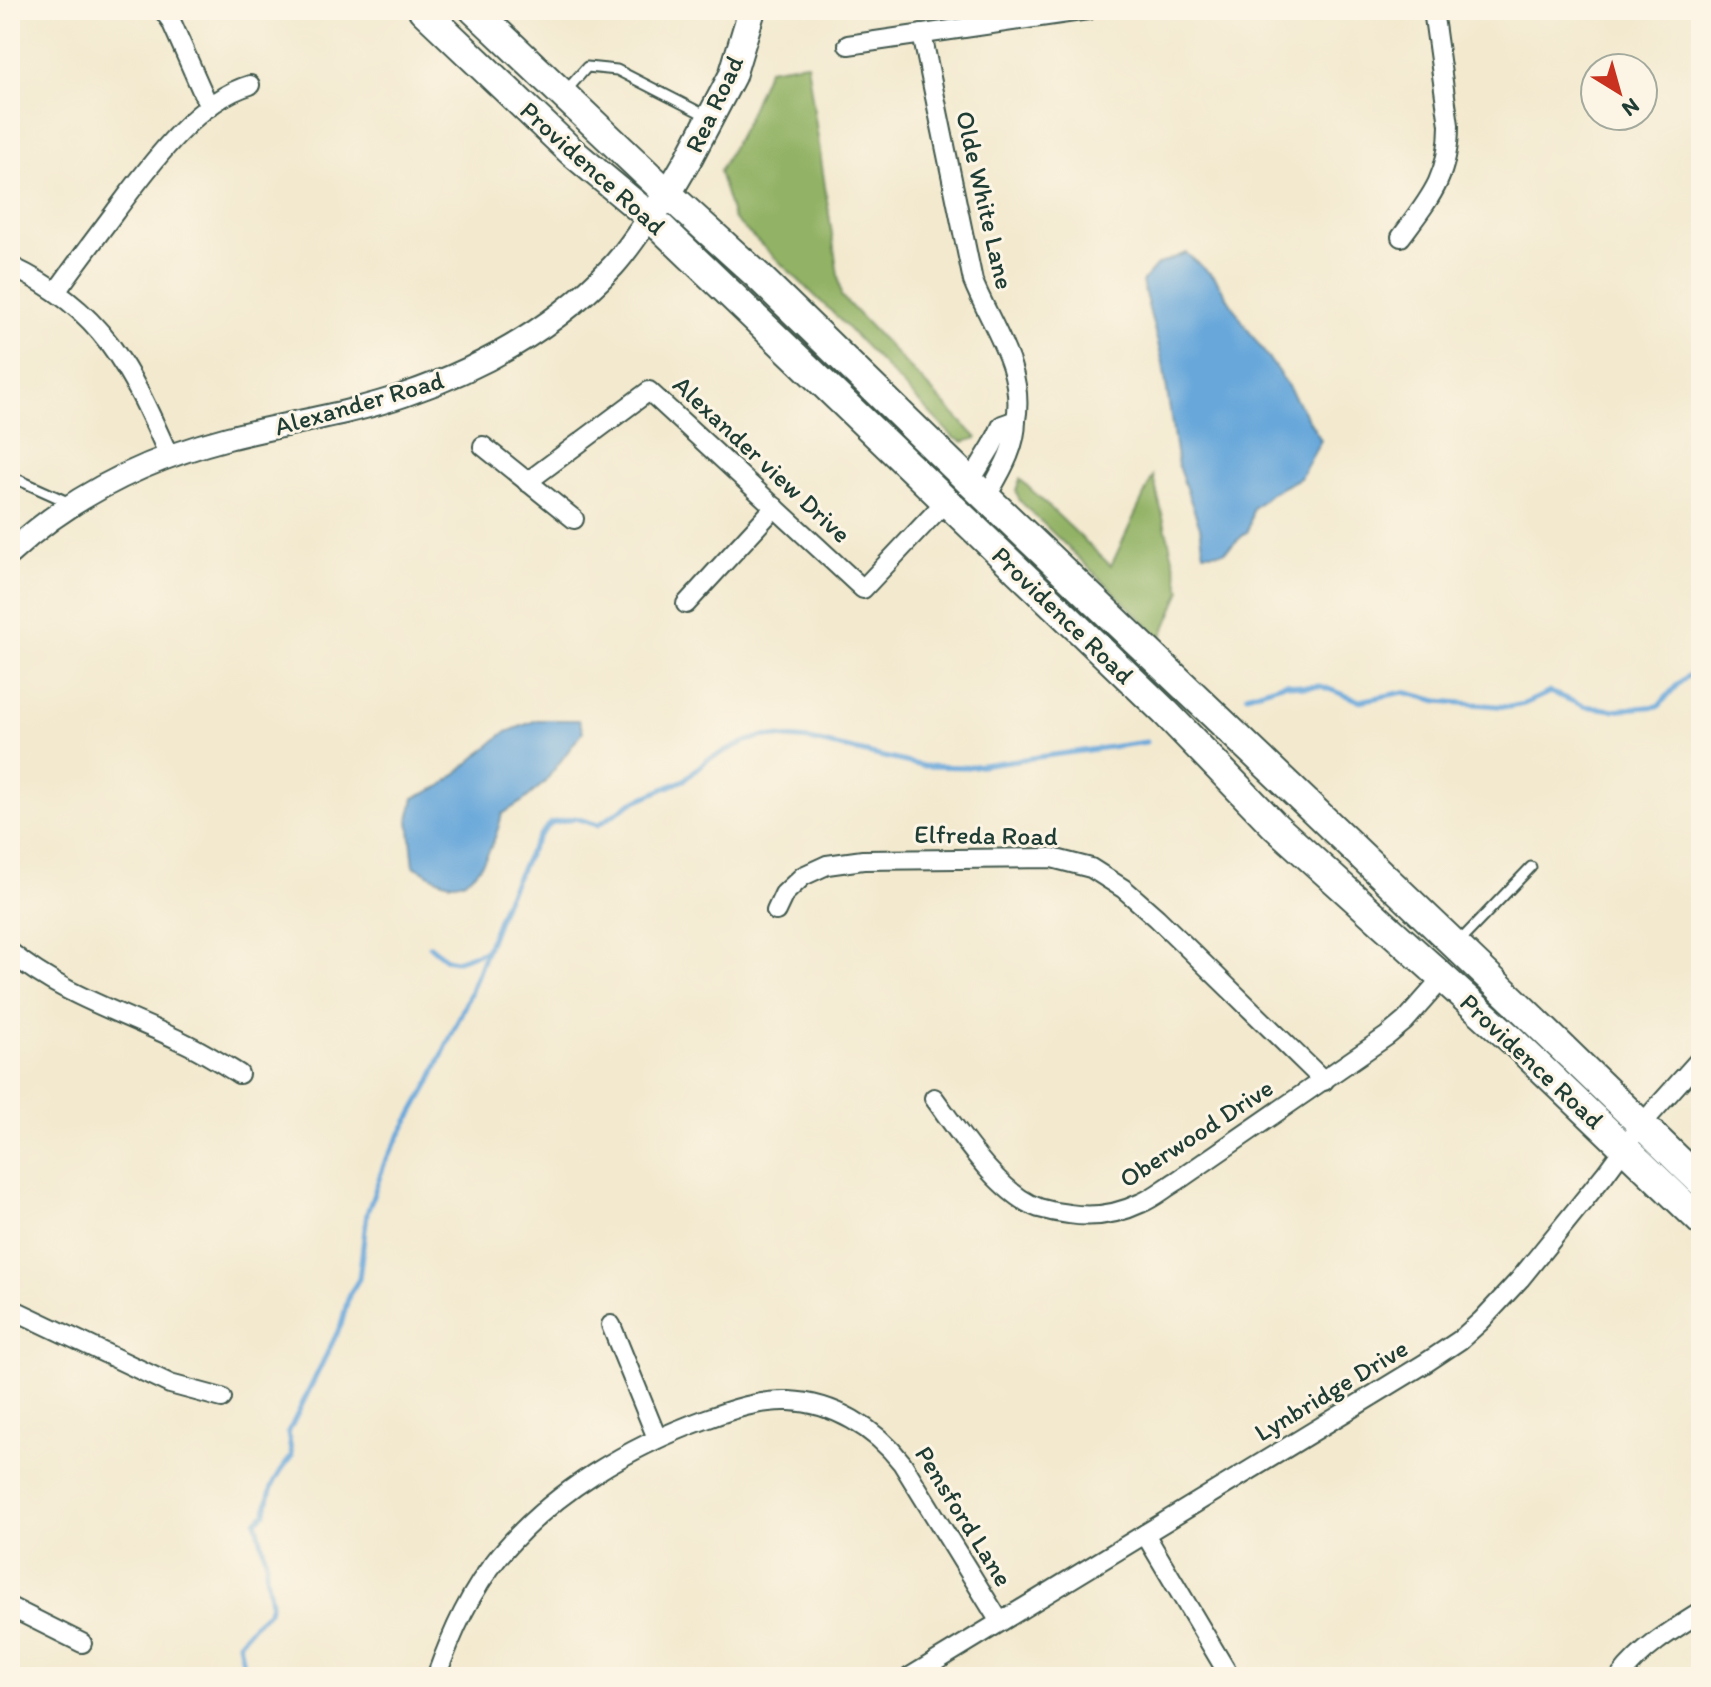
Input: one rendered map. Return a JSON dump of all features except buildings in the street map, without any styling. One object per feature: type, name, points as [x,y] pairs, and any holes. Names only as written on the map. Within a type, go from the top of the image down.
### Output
[{"type":"main road","name":"Providence Road","points":[[423,10],[572,152],[650,217],[1166,713],[1276,827],[1443,978],[1701,1221]]},
{"type":"main road","name":"Providence Road","points":[[474,10],[757,275],[1701,1182]]},
{"type":"main road","name":"Rea Road","points":[[668,194],[732,76],[752,10]]},
{"type":"main road","name":"Alexander Road","points":[[650,217],[668,194]]},
{"type":"street","points":[[163,10],[171,21],[209,107]]},
{"type":"street","points":[[848,45],[1088,10]]},
{"type":"street","points":[[1401,237],[1437,185],[1448,150],[1449,125],[1433,10]]},
{"type":"street","name":"Olde White Lane","points":[[922,34],[973,281],[1006,350],[1019,405],[1016,437],[1011,451],[978,490]]},
{"type":"street","points":[[56,292],[182,129],[222,98],[250,85]]},
{"type":"street","name":"Alexander Road","points":[[10,553],[73,504],[104,485],[169,456],[402,396],[489,360],[529,337],[578,299],[615,265],[650,217]]},
{"type":"street","points":[[10,266],[56,292],[88,317],[116,351],[145,403],[169,456]]},
{"type":"street","name":"Alexander view Drive","points":[[527,482],[649,391],[863,589],[945,502]]},
{"type":"street","points":[[483,446],[574,519]]},
{"type":"street","points":[[686,604],[775,507]]},
{"type":"street","name":"Elfreda Road","points":[[776,911],[784,894],[803,876],[839,863],[863,860],[1052,858],[1091,868],[1124,889],[1157,918],[1324,1081]]},
{"type":"street","points":[[10,952],[51,980],[183,1042],[239,1074]]},
{"type":"street","name":"Oberwood Drive","points":[[934,1098],[977,1155],[1018,1196],[1037,1207],[1081,1216],[1123,1211],[1143,1202],[1396,1029],[1443,978]]},
{"type":"street","name":"Lynbridge Drive","points":[[910,1677],[1460,1340],[1520,1279],[1641,1125],[1701,1058]]},
{"type":"street","points":[[10,1308],[170,1384],[222,1398]]},
{"type":"street","points":[[611,1325],[657,1438]]},
{"type":"street","name":"Pensford Lane","points":[[436,1677],[452,1633],[473,1593],[499,1556],[526,1526],[581,1483],[657,1438],[734,1409],[774,1401],[800,1402],[829,1409],[862,1424],[884,1441],[902,1463],[1000,1622]]},
{"type":"street","points":[[1145,1534],[1230,1677]]},
{"type":"street","points":[[10,1607],[82,1643]]},
{"type":"street","points":[[1620,1677],[1654,1643],[1701,1612]]},
{"type":"lane","points":[[563,94],[587,67],[617,70],[711,118]]},
{"type":"lane","points":[[10,476],[73,504]]},
{"type":"lane","points":[[1455,946],[1531,867]]},
{"type":"green space","points":[[807,63],[841,296],[977,438],[964,442],[954,438],[832,312],[733,218],[719,172],[746,122],[768,69]]},
{"type":"green space","points":[[1153,476],[1181,591],[1161,638],[1020,501],[1016,491],[1020,479],[1111,566]]},
{"type":"water","points":[[1186,253],[1215,278],[1321,440],[1300,478],[1271,493],[1253,508],[1248,531],[1224,552],[1204,553],[1200,527],[1178,466],[1163,363],[1142,282],[1157,265]]},
{"type":"water","points":[[537,720],[579,720],[583,731],[544,783],[502,814],[492,845],[480,867],[464,881],[449,883],[414,866],[409,819],[414,798],[442,786],[504,733]]},
{"type":"waterway","points":[[1247,695],[1285,683],[1304,687],[1321,686],[1360,701],[1404,692],[1438,701],[1509,707],[1550,692],[1584,706],[1613,710],[1659,706],[1683,680],[1701,669]]},
{"type":"waterway","points":[[241,1677],[244,1671],[239,1642],[269,1611],[271,1602],[266,1559],[256,1521],[266,1513],[274,1483],[292,1456],[288,1433],[341,1325],[349,1295],[359,1279],[367,1213],[385,1162],[430,1082],[469,996],[505,901],[539,836],[551,823],[575,818],[598,825],[631,803],[684,780],[707,760],[765,736],[810,740],[923,766],[967,767],[1146,742]]},
{"type":"waterway","points":[[430,946],[446,959],[455,961],[485,951]]}]
